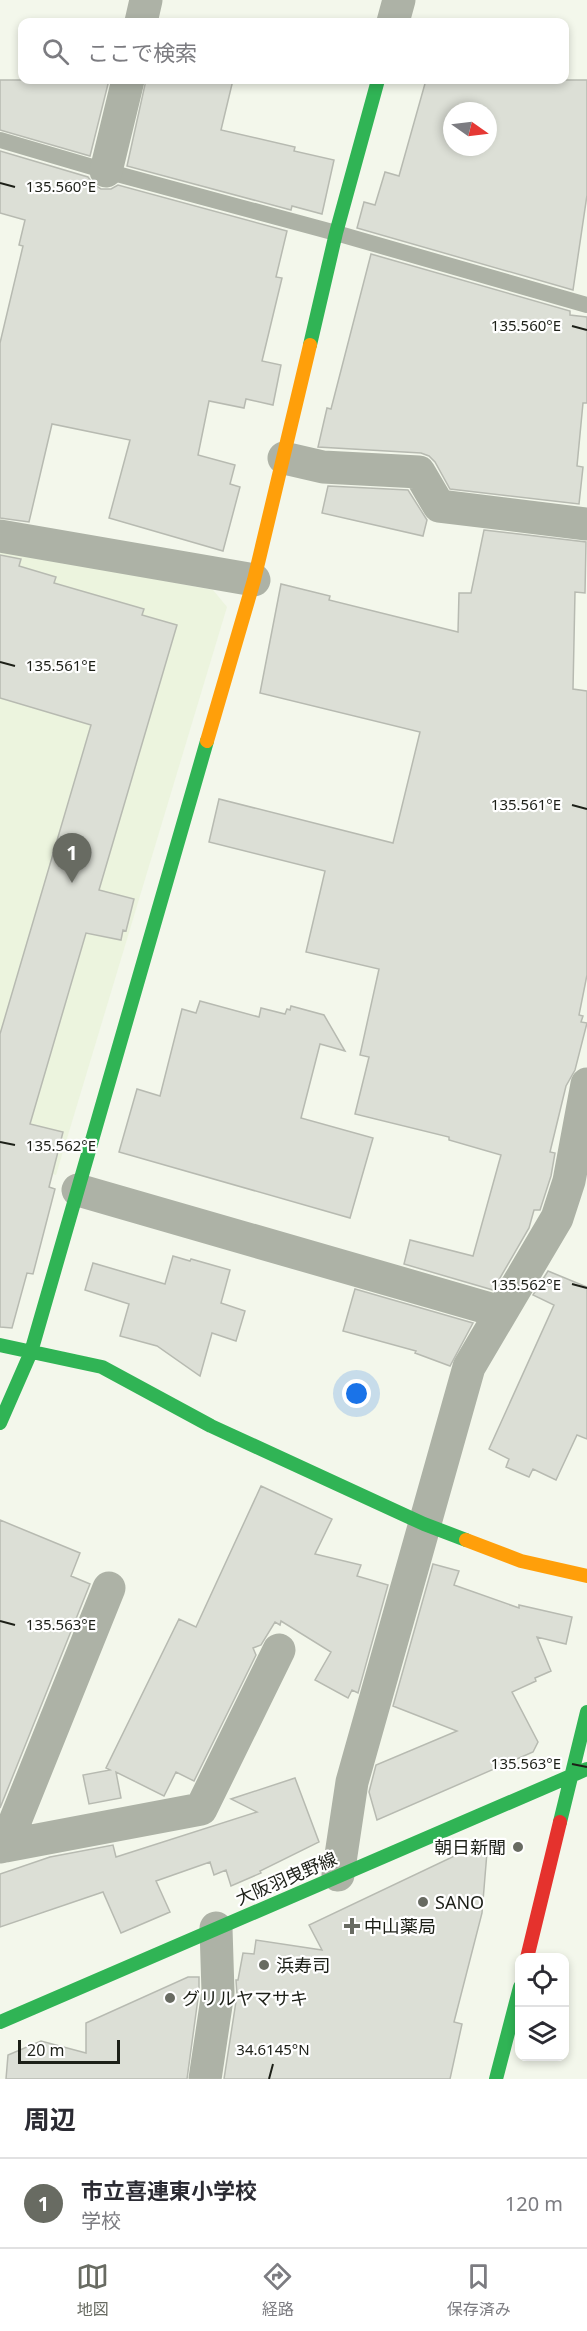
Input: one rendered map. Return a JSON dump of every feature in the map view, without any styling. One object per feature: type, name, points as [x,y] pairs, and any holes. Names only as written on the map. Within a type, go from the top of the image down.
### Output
[{"type":"street","points":[[142,18],[146,0]]},
{"type":"street","points":[[394,18],[399,0]]},
{"type":"street","points":[[106,171],[127,84]]},
{"type":"street","points":[[0,1423],[31,1352],[255,580],[336,233],[377,84]]},
{"type":"street","points":[[284,458],[323,467],[419,472],[439,506],[587,524]]},
{"type":"street","points":[[0,536],[255,580]]},
{"type":"street","points":[[338,1875],[352,1782],[469,1367],[557,1218],[569,1181],[587,1084]]},
{"type":"street","points":[[78,1190],[501,1312]]},
{"type":"street","points":[[0,1345],[102,1367],[211,1426],[424,1524],[521,1561],[587,1576]]},
{"type":"street","points":[[2,1846],[109,1588]]},
{"type":"street","points":[[2,1846],[201,1809],[279,1650]]},
{"type":"street","points":[[528,1953],[587,1712]]},
{"type":"street","name":"大阪羽曳野線","points":[[0,2022],[587,1769]]},
{"type":"street","points":[[205,2079],[218,1992],[216,1928]]},
{"type":"street","points":[[496,2079],[515,2003]]},
{"type":"lane","points":[[0,140],[587,305]]},
{"type":"shaded area","points":[[0,550],[213,590],[227,607],[56,1175],[0,1159]]},
{"type":"building","points":[[0,80],[18,80],[18,84],[108,84],[90,156],[0,130]]},
{"type":"building","points":[[569,80],[587,80],[587,195],[573,290],[357,228],[364,202],[375,205],[385,172],[399,176],[425,84],[569,84]]},
{"type":"building","points":[[145,84],[232,84],[221,130],[295,147],[294,151],[334,160],[322,214],[292,206],[291,210],[127,166]]},
{"type":"building","points":[[0,151],[88,177],[101,189],[111,189],[118,185],[287,231],[276,277],[282,278],[262,361],[281,365],[273,405],[246,399],[244,408],[209,401],[198,455],[235,465],[230,484],[240,487],[223,551],[109,518],[130,440],[52,424],[29,522],[0,518],[0,343],[23,246],[19,245],[25,220],[0,213]]},
{"type":"building","points":[[371,254],[570,311],[570,315],[587,317],[587,403],[583,403],[577,466],[583,467],[579,504],[450,489],[435,462],[429,456],[421,453],[318,447],[327,408],[331,409]]},
{"type":"building","points":[[328,486],[408,490],[427,520],[423,536],[322,513]]},
{"type":"building","points":[[484,530],[586,542],[585,593],[575,592],[573,689],[587,691],[587,975],[579,1015],[583,1016],[581,1022],[587,1023],[575,1070],[566,1086],[550,1152],[555,1153],[551,1176],[540,1210],[534,1210],[529,1228],[493,1290],[404,1264],[410,1240],[473,1256],[501,1155],[449,1140],[449,1137],[355,1114],[369,1057],[360,1055],[379,969],[306,952],[325,871],[209,842],[219,799],[393,843],[420,732],[260,693],[281,584],[330,596],[329,600],[458,632],[459,593],[471,593]]},
{"type":"building","points":[[0,555],[21,559],[19,566],[56,577],[54,583],[144,609],[142,615],[177,625],[99,890],[134,899],[126,931],[123,930],[121,940],[86,933],[30,1124],[63,1132],[49,1187],[55,1189],[33,1274],[27,1273],[12,1328],[0,1327],[0,1034],[91,725],[0,698]]},
{"type":"building","points":[[200,1001],[259,1017],[261,1008],[285,1014],[291,1006],[324,1015],[345,1051],[320,1044],[301,1118],[373,1138],[350,1218],[119,1152],[137,1089],[160,1096],[182,1009],[196,1013]]},
{"type":"building","points":[[173,1256],[230,1270],[221,1303],[245,1311],[236,1341],[212,1333],[200,1376],[157,1346],[120,1336],[129,1304],[85,1290],[93,1263],[165,1284]]},
{"type":"building","points":[[548,1271],[587,1287],[587,1439],[577,1435],[556,1480],[533,1469],[529,1477],[506,1467],[509,1459],[489,1449],[554,1305],[533,1295]]},
{"type":"building","points":[[355,1289],[473,1323],[450,1366],[415,1353],[416,1351],[343,1331]]},
{"type":"building","points":[[261,1486],[332,1519],[315,1554],[361,1565],[357,1576],[388,1585],[358,1693],[352,1690],[348,1698],[315,1680],[331,1652],[281,1621],[280,1625],[275,1622],[261,1645],[253,1648],[256,1655],[194,1781],[176,1772],[164,1796],[116,1772],[121,1798],[89,1804],[83,1775],[110,1770],[106,1768],[179,1619],[196,1627]]},
{"type":"building","points":[[0,1520],[80,1553],[71,1576],[90,1584],[0,1808]]},
{"type":"building","points":[[433,1564],[459,1571],[454,1585],[519,1608],[519,1605],[572,1617],[566,1644],[537,1637],[551,1671],[512,1692],[538,1742],[533,1752],[377,1820],[369,1792],[376,1765],[457,1731],[393,1706]]},
{"type":"building","points":[[295,1778],[319,1842],[260,1871],[261,1873],[231,1886],[226,1870],[214,1875],[210,1862],[156,1881],[170,1912],[121,1933],[103,1892],[0,1927],[0,1874],[50,1857],[113,1845],[116,1857],[257,1812],[231,1799]]},
{"type":"building","points":[[488,1840],[482,1913],[454,2022],[462,2024],[450,2079],[224,2079],[237,1995],[236,1980],[238,1980],[243,1953],[254,1954],[256,1940],[322,1950],[309,1925]]},
{"type":"building","points":[[188,1977],[199,1977],[199,1991],[187,2079],[6,2079],[8,2055],[41,2041],[86,2053],[86,2023]]},
{"type":"traffic: fast","points":[[310,345],[336,233],[377,84]]},
{"type":"traffic: fast","points":[[0,1423],[31,1352],[207,741]]},
{"type":"traffic: fast","points":[[0,1345],[102,1367],[211,1426],[424,1524],[466,1540]]},
{"type":"traffic: fast","points":[[560,1822],[587,1712]]},
{"type":"traffic: fast","points":[[0,2022],[587,1769]]},
{"type":"traffic: fast","points":[[496,2079],[515,2006]]},
{"type":"traffic: slow","points":[[207,741],[254,580],[310,345]]},
{"type":"traffic: slow","points":[[466,1540],[521,1561],[587,1576]]},
{"type":"traffic: jam","points":[[528,1953],[560,1822]]},
{"type":"place","name":"市立喜連東小学校","points":[[72,883]]},
{"type":"place","name":"朝日新聞","points":[[518,1847]]},
{"type":"place","name":"SANO","points":[[423,1902]]},
{"type":"place","name":"中山薬局","points":[[352,1926]]},
{"type":"place","name":"浜寿司","points":[[264,1965]]},
{"type":"place","name":"グリルヤマサキ","points":[[170,1998]]}]
